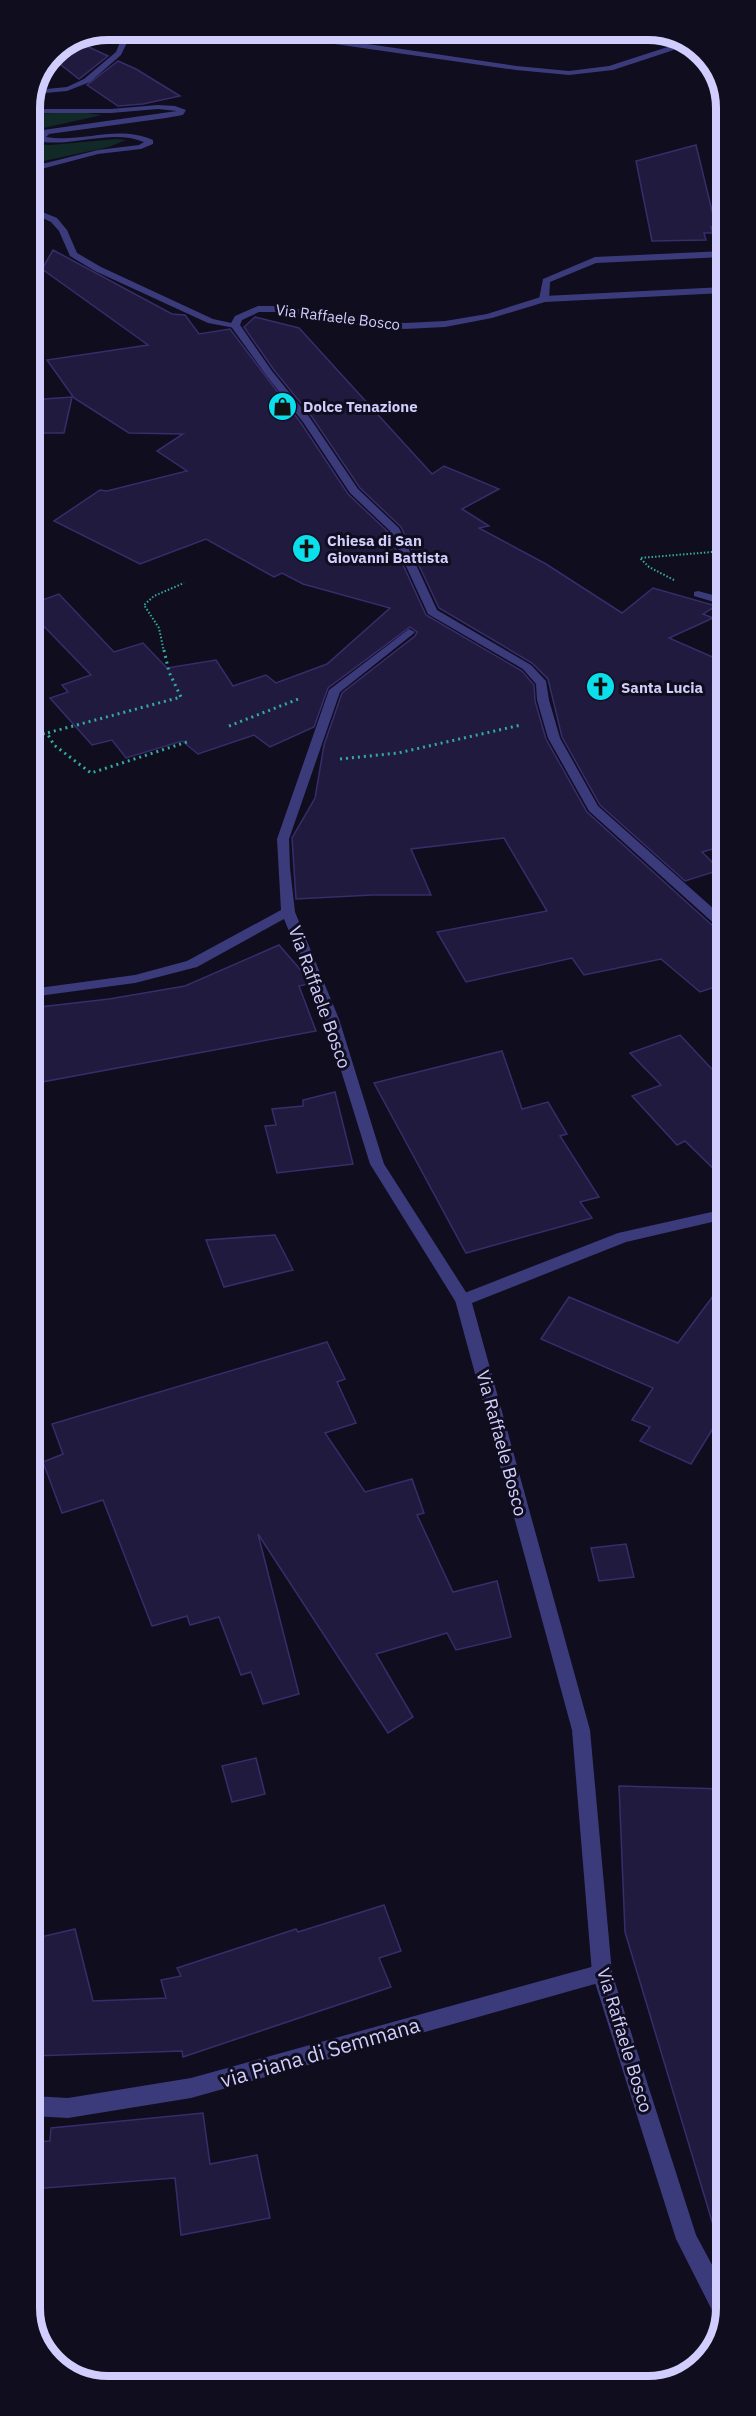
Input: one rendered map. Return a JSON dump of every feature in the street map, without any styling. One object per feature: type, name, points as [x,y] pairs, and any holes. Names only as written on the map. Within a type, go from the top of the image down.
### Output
[{"type":"street","points":[[43,91],[73,87],[87,81],[96,71],[114,60],[123,49],[126,40]]},
{"type":"street","points":[[324,40],[516,68],[569,73],[610,68],[676,47]]},
{"type":"street","points":[[40,111],[170,107],[182,110],[180,113],[166,116],[46,132],[40,139]]},
{"type":"street","points":[[40,139],[59,142],[129,136],[150,142],[141,147],[99,152],[40,167]]},
{"type":"street","points":[[40,212],[64,228],[73,254],[98,269],[211,321],[236,325],[269,373],[307,420],[354,491],[395,530],[432,612],[527,667],[542,683],[543,700],[554,738],[593,808],[716,917]]},
{"type":"street","points":[[544,299],[546,280],[595,260],[716,254]]},
{"type":"street","name":"Via Raffaele Bosco","points":[[236,325],[238,318],[258,309],[279,309],[376,324],[405,326],[445,324],[489,316],[544,299],[716,290]]},
{"type":"street","points":[[698,594],[716,600]]},
{"type":"street","name":"Via Raffaele Bosco","points":[[409,632],[334,690],[283,839],[288,912],[332,1019],[377,1164],[463,1300],[581,1730],[602,1972],[687,2239],[716,2295]]},
{"type":"street","points":[[40,992],[135,980],[192,964],[288,912]]},
{"type":"street","points":[[463,1300],[623,1237],[716,1216]]},
{"type":"street","name":"via Piana di Semmana","points":[[40,2106],[68,2108],[191,2088],[602,1972]]},
{"type":"path","points":[[698,594],[649,567],[640,558],[716,552]]},
{"type":"path","points":[[40,734],[181,697],[169,672],[159,628],[144,605],[154,596],[184,583]]},
{"type":"path","points":[[229,726],[281,705],[340,686]]},
{"type":"path","points":[[309,761],[398,753],[548,719]]},
{"type":"path","points":[[47,733],[54,745],[91,773],[190,741]]},
{"type":"green space","points":[[79,112],[102,115],[40,129],[40,114]]},
{"type":"green space","points":[[126,140],[109,147],[40,162],[40,144]]},
{"type":"building","points":[[85,45],[108,56],[79,79],[58,62],[60,60]]},
{"type":"building","points":[[118,61],[136,69],[180,96],[143,104],[118,106],[87,85]]},
{"type":"building","points":[[696,145],[716,227],[711,227],[713,233],[704,233],[706,240],[652,241],[636,161]]},
{"type":"building","points":[[53,250],[172,314],[185,315],[199,334],[230,329],[301,423],[348,494],[388,532],[426,615],[522,671],[534,685],[535,701],[546,739],[587,812],[716,929],[716,987],[700,992],[661,959],[584,975],[572,958],[466,982],[437,932],[547,911],[504,838],[411,849],[431,895],[296,899],[292,838],[315,798],[324,745],[342,693],[415,636],[417,632],[410,627],[328,688],[314,727],[270,747],[254,735],[198,754],[182,741],[126,758],[112,740],[92,745],[50,698],[68,692],[62,685],[91,675],[40,622],[40,601],[59,594],[114,652],[143,643],[167,668],[216,660],[233,686],[266,675],[276,683],[327,664],[390,608],[303,584],[282,573],[274,577],[206,539],[140,564],[54,521],[100,490],[107,491],[187,471],[157,451],[183,434],[129,433],[74,398],[47,360],[148,345],[42,269]]},
{"type":"building","points":[[255,317],[299,328],[432,474],[444,466],[499,489],[462,509],[489,526],[479,528],[546,564],[622,613],[653,588],[716,606],[703,614],[713,618],[669,638],[716,659],[716,848],[702,852],[716,866],[716,871],[685,881],[600,805],[562,737],[548,679],[532,663],[439,608],[401,527],[360,488],[312,417],[274,370],[244,327]]},
{"type":"building","points":[[72,397],[64,433],[40,433],[40,399]]},
{"type":"building","points":[[279,945],[305,975],[308,984],[299,986],[316,1031],[40,1082],[40,1007],[109,999],[185,986]]},
{"type":"building","points":[[680,1035],[716,1073],[716,1171],[685,1141],[677,1145],[632,1096],[661,1085],[630,1053]]},
{"type":"building","points":[[502,1051],[522,1109],[548,1102],[567,1134],[560,1136],[599,1197],[580,1202],[592,1218],[466,1253],[374,1083]]},
{"type":"building","points":[[335,1092],[353,1164],[277,1173],[265,1126],[276,1125],[272,1109],[303,1106],[303,1100]]},
{"type":"building","points":[[275,1235],[293,1270],[224,1287],[206,1240]]},
{"type":"building","points":[[716,1292],[716,1424],[691,1464],[640,1441],[650,1427],[632,1420],[653,1388],[541,1339],[569,1297],[678,1343]]},
{"type":"building","points":[[327,1342],[345,1379],[337,1382],[356,1423],[325,1433],[365,1492],[412,1479],[424,1513],[417,1515],[453,1592],[497,1581],[511,1637],[456,1650],[447,1633],[376,1654],[413,1717],[388,1733],[258,1534],[299,1694],[263,1704],[251,1672],[241,1675],[219,1617],[190,1625],[187,1616],[152,1626],[103,1500],[62,1513],[43,1462],[63,1454],[52,1424]]},
{"type":"building","points":[[626,1544],[634,1577],[599,1581],[591,1548]]},
{"type":"building","points":[[256,1758],[265,1794],[232,1802],[222,1766]]},
{"type":"building","points":[[619,1786],[716,1789],[716,2235],[625,1932]]},
{"type":"building","points":[[384,1905],[401,1951],[379,1958],[391,1987],[183,2057],[182,2051],[40,2056],[40,1937],[75,1929],[93,2001],[166,1998],[161,1980],[181,1976],[177,1968],[296,1929],[298,1932]]},
{"type":"building","points":[[203,2113],[210,2164],[257,2155],[270,2218],[181,2235],[175,2178],[40,2188],[40,2142],[50,2141],[51,2128]]},
{"type":"place","name":"Dolce Tenazione","points":[[282,406]]},
{"type":"place","name":"Chiesa di San Giovanni Battista","points":[[306,549]]},
{"type":"place","name":"Santa Lucia","points":[[600,687]]}]
